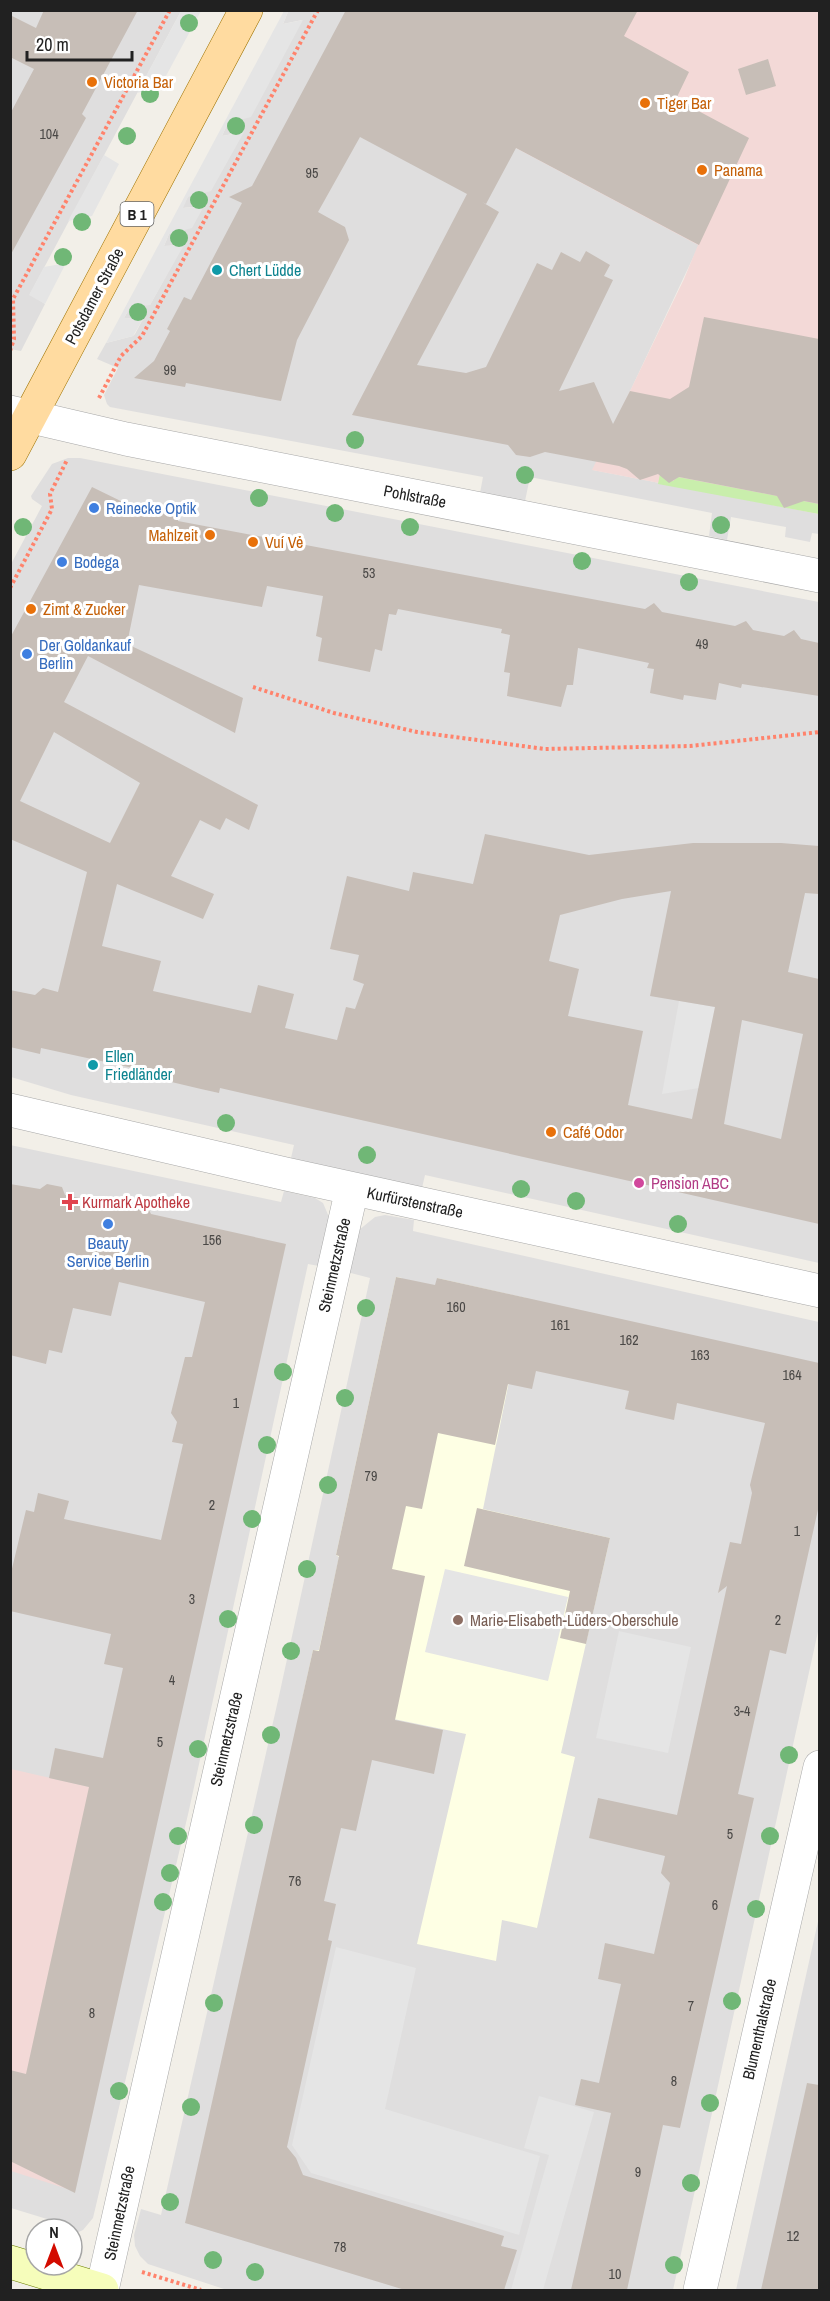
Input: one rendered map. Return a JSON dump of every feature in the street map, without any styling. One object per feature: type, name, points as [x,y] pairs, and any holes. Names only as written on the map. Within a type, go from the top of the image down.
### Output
[{"type":"main road","name":"Potsdamer Straße","points":[[10,454],[20,415],[246,10]]},
{"type":"main road","points":[[10,2262],[105,2276]]},
{"type":"street","name":"Pohlstraße","points":[[20,415],[819,576]]},
{"type":"street","name":"Kurfürstenstraße","points":[[10,1110],[352,1189],[819,1291]]},
{"type":"street","name":"Steinmetzstraße","points":[[105,2276],[352,1189]]},
{"type":"street","name":"Blumenthalstraße","points":[[700,2290],[819,1767]]},
{"type":"path","points":[[10,351],[14,339],[13,299],[170,10]]},
{"type":"path","points":[[116,366],[121,356],[142,336],[318,10]]},
{"type":"path","points":[[10,588],[52,509],[51,490]]},
{"type":"path","points":[[253,687],[334,713],[417,732],[545,749],[690,746],[819,732]]},
{"type":"path","points":[[105,2276],[199,2290]]},
{"type":"shaded area","points":[[294,10],[509,11],[497,138],[699,245],[593,470],[819,514],[819,534],[812,533],[810,542],[785,537],[786,527],[731,517],[727,540],[709,536],[712,513],[530,477],[525,501],[480,493],[483,477],[110,407],[104,395],[118,368],[97,359],[106,343],[135,334],[143,319],[124,318],[131,306],[150,305],[183,245],[164,246],[169,234],[203,206],[182,208],[188,196],[211,190],[243,132],[222,136],[228,123],[302,20],[283,24],[288,12]]},
{"type":"shaded area","points":[[10,11],[181,11],[30,294],[45,304],[21,351],[10,349]]},
{"type":"shaded area","points":[[181,11],[201,11],[160,87],[137,93]]},
{"type":"shaded area","points":[[284,11],[294,11],[288,12],[283,24],[303,20],[251,117],[228,123],[222,136],[244,132],[211,191],[188,197],[183,208],[204,206],[192,228],[169,234],[164,246],[184,245],[150,305],[131,306],[124,318],[143,319],[133,336],[106,343]]},
{"type":"shaded area","points":[[509,11],[819,11],[819,514],[592,470],[684,279],[698,245],[497,138]]},
{"type":"shaded area","points":[[104,155],[119,164],[92,216],[68,221]]},
{"type":"shaded area","points":[[66,263],[45,304],[29,295],[44,267]]},
{"type":"shaded area","points":[[68,458],[80,458],[819,602],[819,1263],[425,1175],[422,1188],[291,1158],[294,1145],[71,1095],[11,1077],[10,566],[42,506],[31,496],[52,464]]},
{"type":"shaded area","points":[[679,1001],[715,1007],[699,1088],[662,1094]]},
{"type":"shaded area","points":[[10,1145],[281,1202],[284,1191],[315,1198],[323,1203],[329,1217],[319,1266],[308,1264],[189,1810],[93,2218],[84,2229],[84,2217],[40,2217],[11,2208]]},
{"type":"shaded area","points":[[385,1215],[414,1220],[413,1231],[819,1322],[819,1627],[673,2290],[227,2290],[148,2264],[140,2256],[135,2246],[134,2235],[141,2209],[161,2215],[279,1696],[370,1278],[347,1272],[359,1230],[375,1217]]},
{"type":"shaded area","name":"Marie-Elisabeth-Lüders-Oberschule","points":[[396,1277],[437,1288],[437,1278],[526,1298],[483,1509],[610,1538],[561,1753],[575,1757],[537,1928],[502,1920],[496,1961],[417,1944],[466,1734],[302,1700],[313,1650],[319,1650],[339,1557],[336,1555]]},
{"type":"shaded area","points":[[445,1569],[568,1597],[548,1681],[425,1652]]},
{"type":"shaded area","points":[[619,1631],[691,1647],[668,1753],[596,1738]]},
{"type":"shaded area","points":[[11,1769],[160,1803],[74,2191],[11,2171]]},
{"type":"shaded area","points":[[819,1917],[819,2290],[736,2290]]},
{"type":"shaded area","points":[[336,1947],[416,1968],[385,2109],[540,2156],[519,2235],[311,2173],[292,2145]]},
{"type":"shaded area","points":[[539,2096],[594,2112],[543,2290],[511,2290],[549,2155],[524,2148]]},
{"type":"green space","points":[[660,474],[667,481],[673,481],[678,477],[819,504],[819,514],[658,484]]},
{"type":"building","points":[[44,10],[138,10],[82,114],[86,118],[10,256],[10,114],[34,69],[10,57],[10,15],[36,28]]},
{"type":"building","points":[[346,10],[638,10],[624,36],[689,72],[676,99],[749,138],[699,245],[516,148],[486,204],[482,202],[499,212],[417,365],[466,373],[486,367],[537,263],[552,270],[561,252],[580,262],[586,251],[610,265],[604,276],[613,280],[559,391],[594,382],[613,424],[630,391],[670,399],[689,387],[704,317],[819,339],[819,504],[804,501],[784,508],[777,496],[679,477],[669,483],[658,474],[640,480],[627,469],[619,466],[545,452],[530,457],[516,455],[508,445],[352,415],[467,194],[360,137],[318,212],[345,227],[349,240],[297,340],[281,401],[186,383],[185,387],[134,378],[154,361],[170,331],[167,329],[184,297],[191,300],[242,203],[229,197],[252,186]]},
{"type":"building","points":[[768,59],[776,86],[746,95],[738,69]]},
{"type":"building","points":[[92,487],[133,507],[178,517],[178,521],[645,609],[654,603],[662,612],[735,626],[746,621],[753,630],[784,636],[794,630],[801,639],[819,643],[819,696],[742,684],[741,688],[719,683],[716,700],[684,695],[683,700],[650,693],[654,669],[647,668],[649,663],[578,648],[573,685],[567,685],[561,707],[507,696],[510,673],[504,672],[510,635],[501,633],[502,629],[398,609],[396,615],[389,614],[382,651],[375,649],[370,672],[318,661],[322,638],[316,636],[323,596],[267,586],[262,607],[139,585],[127,644],[243,698],[235,733],[88,656],[64,702],[258,805],[249,830],[226,818],[220,830],[200,820],[171,876],[214,894],[203,919],[117,884],[102,946],[161,961],[153,991],[251,1013],[258,985],[294,994],[285,1028],[337,1040],[346,1007],[355,1009],[364,984],[353,980],[359,955],[330,949],[347,876],[409,891],[413,872],[473,884],[485,834],[589,855],[693,843],[781,843],[819,846],[819,894],[805,893],[788,972],[819,979],[819,1224],[220,1088],[219,1093],[201,1089],[146,1076],[147,1071],[41,1048],[40,1054],[10,1047],[10,990],[35,995],[43,988],[58,992],[87,872],[10,839],[10,638]],"holes":[[[54,732],[140,783],[110,843],[20,801]],[[671,891],[650,996],[715,1007],[692,1119],[628,1105],[643,1031],[568,1016],[579,969],[549,961],[560,915],[622,899]],[[742,1020],[803,1034],[781,1139],[724,1124]]]},
{"type":"building","points":[[10,1184],[40,1189],[47,1184],[62,1187],[65,1195],[127,1208],[133,1203],[147,1206],[151,1214],[286,1244],[75,2193],[10,2161],[10,2070],[26,2074],[89,1787],[49,1778],[55,1748],[103,1758],[123,1668],[104,1664],[111,1634],[10,1611],[10,1577],[26,1510],[34,1512],[38,1493],[69,1501],[64,1519],[161,1540],[183,1444],[172,1442],[177,1422],[171,1413],[185,1357],[192,1357],[205,1302],[119,1282],[111,1316],[73,1308],[62,1353],[49,1350],[46,1364],[10,1355]]},
{"type":"building","points":[[396,1277],[435,1285],[437,1278],[819,1363],[819,1505],[786,1654],[770,1650],[738,1794],[754,1798],[680,2128],[663,2125],[627,2290],[571,2290],[611,2113],[575,2105],[581,2079],[599,2083],[621,1984],[598,1979],[605,1943],[654,1954],[670,1883],[661,1873],[665,1856],[589,1838],[598,1798],[677,1815],[727,1586],[718,1593],[730,1542],[741,1544],[752,1493],[750,1485],[765,1423],[677,1403],[674,1420],[625,1409],[629,1391],[536,1371],[532,1389],[508,1384],[495,1445],[438,1433],[422,1509],[406,1506],[392,1569],[425,1576],[395,1720],[443,1730],[434,1774],[372,1760],[356,1831],[341,1828],[324,1901],[336,1904],[328,1940],[332,1941],[287,2147],[296,2158],[303,2175],[504,2236],[501,2246],[517,2250],[504,2290],[405,2290],[185,2223],[313,1650],[319,1651],[339,1556],[336,1555]]},
{"type":"building","points":[[477,1508],[610,1538],[586,1644],[560,1638],[570,1591],[464,1566]]},
{"type":"building","points":[[807,2083],[819,2085],[819,2290],[761,2290]]},
{"type":"place","name":"Victoria Bar","points":[[92,82]]},
{"type":"place","name":"Tiger Bar","points":[[645,103]]},
{"type":"place","name":"Panama","points":[[702,170]]},
{"type":"place","name":"Chert Lüdde","points":[[217,270]]},
{"type":"place","name":"Reinecke Optik","points":[[94,508]]},
{"type":"place","name":"Mahlzeit","points":[[210,535]]},
{"type":"place","name":"Vuí Vẻ","points":[[253,542]]},
{"type":"place","name":"Bodega","points":[[62,562]]},
{"type":"place","name":"Zimt & Zucker","points":[[31,609]]},
{"type":"place","name":"Der Goldankauf Berlin","points":[[27,654]]},
{"type":"place","name":"Ellen Friedländer","points":[[93,1065]]},
{"type":"place","name":"Café Odor","points":[[551,1132]]},
{"type":"place","name":"Pension ABC","points":[[639,1183]]},
{"type":"place","name":"Kurmark Apotheke","points":[[70,1202]]},
{"type":"place","name":"Beauty Service Berlin","points":[[108,1224]]},
{"type":"place","name":"Marie-Elisabeth-Lüders-Oberschule","points":[[458,1620]]}]
